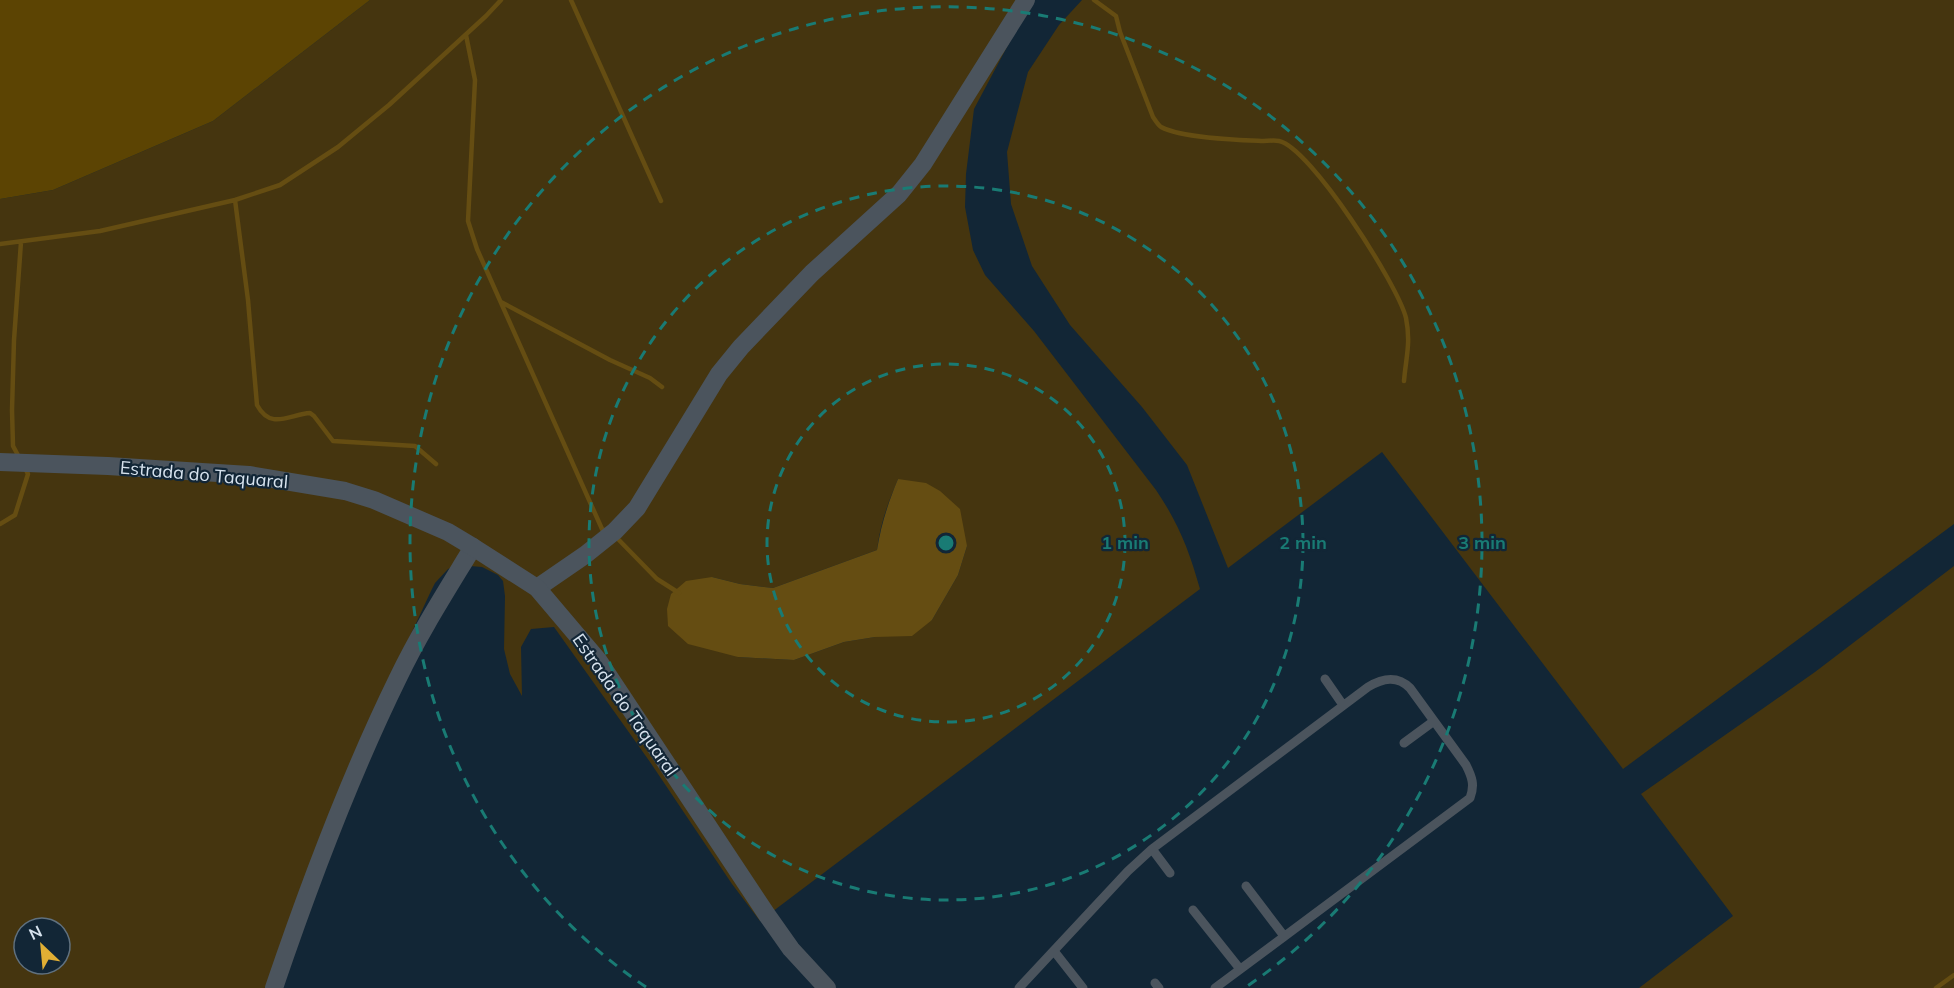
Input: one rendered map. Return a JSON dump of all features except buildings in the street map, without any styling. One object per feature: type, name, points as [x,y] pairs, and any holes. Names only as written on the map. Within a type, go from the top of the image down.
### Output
[{"type":"street","points":[[537,588],[600,543],[637,508],[720,374],[741,347],[812,273],[899,194],[910,181],[1026,0]]},
{"type":"street","name":"Estrada do Taquaral","points":[[0,462],[249,475],[345,491],[374,500],[448,532],[473,547],[537,588],[598,660],[791,950],[827,988]]},
{"type":"street","points":[[274,988],[327,837],[398,678],[437,603],[473,547]]},
{"type":"lane","points":[[1325,679],[1343,705]]},
{"type":"lane","points":[[1019,988],[1128,871],[1152,849],[1343,705],[1375,683],[1396,679],[1410,688],[1470,772],[1473,785],[1470,798],[1215,988]]},
{"type":"lane","points":[[1404,743],[1434,721]]},
{"type":"lane","points":[[1152,849],[1170,873]]},
{"type":"lane","points":[[1246,886],[1284,936]]},
{"type":"lane","points":[[1193,910],[1240,969]]},
{"type":"lane","points":[[1054,951],[1083,988]]},
{"type":"shaded area","points":[[0,0],[370,0],[213,121],[53,190],[0,199]]},
{"type":"shaded area","points":[[370,0],[1032,0],[974,109],[966,174],[965,207],[973,250],[985,275],[1034,331],[1156,490],[1182,538],[1200,589],[760,921],[554,627],[531,629],[521,647],[522,696],[510,674],[504,649],[503,581],[498,575],[482,567],[458,565],[448,569],[435,583],[391,677],[276,988],[0,988],[0,199],[53,190],[213,121]],"holes":[[[898,479],[967,546],[958,575],[932,620],[875,637],[844,642],[794,660],[738,657],[712,577],[740,584],[773,588],[877,550],[885,514]]]},
{"type":"shaded area","points":[[1082,0],[1954,0],[1954,524],[1623,769],[1382,452],[1228,568],[1187,465],[1142,407],[1070,325],[1032,266],[1011,204],[1007,152],[1028,72],[1059,25]]},
{"type":"shaded area","points":[[898,479],[926,483],[940,491],[960,509],[967,546],[958,575],[932,620],[912,636],[875,637],[844,642],[794,660],[738,657],[688,644],[668,626],[667,609],[671,594],[686,581],[712,577],[740,584],[773,588],[877,550],[885,514]]},
{"type":"shaded area","points":[[1954,566],[1954,988],[1639,988],[1733,916],[1641,794],[1815,672]]},
{"type":"waterway","points":[[0,244],[100,231],[235,200],[280,185],[338,147],[389,105],[501,0]]},
{"type":"waterway","points":[[571,0],[661,201]]},
{"type":"waterway","points":[[1094,0],[1116,16],[1153,117],[1160,126],[1170,131],[1195,136],[1279,141],[1293,149],[1331,191],[1370,249],[1400,301],[1406,318],[1408,335],[1404,381]]},
{"type":"waterway","points":[[466,35],[475,80],[468,221],[477,249],[602,529],[606,531]]},
{"type":"waterway","points":[[235,200],[248,300],[257,405],[262,413],[275,419],[310,413],[333,441],[415,446],[436,464]]},
{"type":"waterway","points":[[20,459],[13,446],[12,410],[21,242]]},
{"type":"waterway","points":[[501,302],[610,360],[650,378],[662,387]]},
{"type":"waterway","points":[[0,524],[15,515],[28,474],[24,466]]},
{"type":"waterway","points":[[616,537],[657,579],[679,593]]},
{"type":"waterway","points":[[1936,988],[1954,975]]}]
